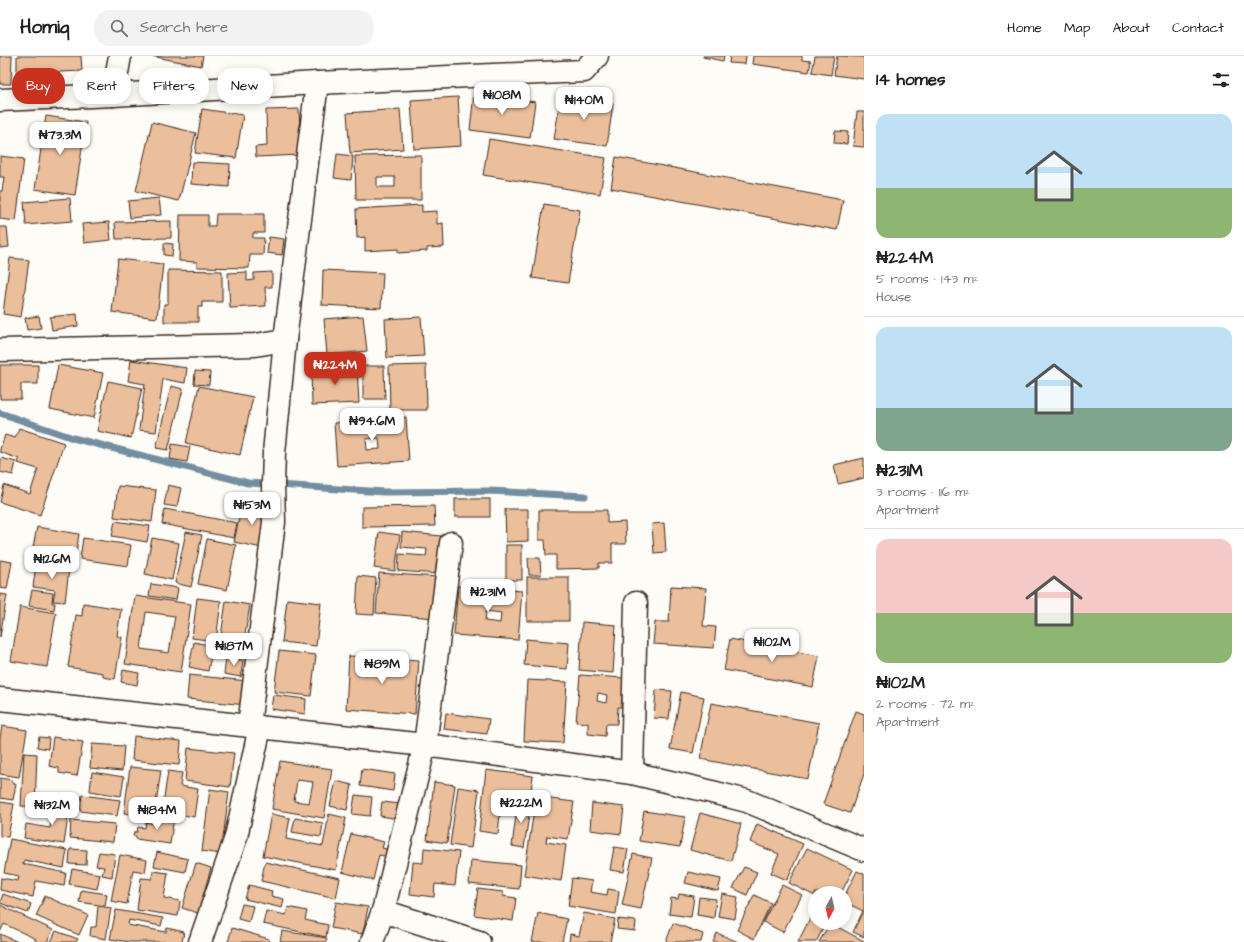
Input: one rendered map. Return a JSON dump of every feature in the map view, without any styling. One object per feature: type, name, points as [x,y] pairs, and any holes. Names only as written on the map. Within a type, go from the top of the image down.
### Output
[{"type":"street","points":[[118,68],[120,56]]},
{"type":"street","points":[[131,94],[317,83],[584,71],[597,56]]},
{"type":"street","points":[[200,942],[236,837],[255,726],[273,528],[272,484],[274,453],[285,340],[317,83]]},
{"type":"street","points":[[0,100],[73,97]]},
{"type":"street","points":[[0,350],[254,345],[285,340]]},
{"type":"street","points":[[372,942],[383,911],[425,745],[451,543]]},
{"type":"street","points":[[632,773],[636,603]]},
{"type":"street","points":[[0,699],[425,745],[632,773],[747,801],[864,850]]},
{"type":"street","points":[[383,911],[479,942]]},
{"type":"building","points":[[0,56],[12,56],[11,84],[0,84]]},
{"type":"building","points":[[17,56],[81,56],[82,68],[73,68],[73,71],[65,72],[65,68],[17,68]]},
{"type":"building","points":[[151,56],[203,56],[201,66]]},
{"type":"building","points":[[703,56],[724,56],[723,61]]},
{"type":"building","points":[[730,56],[746,56],[745,64],[729,63]]},
{"type":"building","points":[[753,56],[802,56],[802,60],[811,61],[809,72],[752,64]]},
{"type":"building","points":[[815,56],[834,56],[831,75],[812,72]]},
{"type":"building","points":[[837,56],[864,57],[864,79],[834,75]]},
{"type":"building","points":[[474,93],[535,102],[530,138],[470,130]]},
{"type":"building","points":[[561,96],[613,104],[607,146],[554,139]]},
{"type":"building","points":[[458,97],[461,146],[414,149],[411,100]]},
{"type":"building","points":[[202,109],[243,115],[236,158],[195,153]]},
{"type":"building","points":[[299,109],[301,155],[256,157],[255,147],[267,146],[266,110]]},
{"type":"building","points":[[400,109],[403,149],[350,153],[347,113]]},
{"type":"building","points":[[857,112],[864,112],[864,147],[853,146]]},
{"type":"building","points":[[46,116],[86,122],[75,195],[35,189]]},
{"type":"building","points":[[152,122],[196,133],[179,201],[136,191]]},
{"type":"building","points":[[835,131],[848,132],[847,144],[834,143]]},
{"type":"building","points":[[489,139],[606,158],[600,194],[483,175]]},
{"type":"building","points":[[337,154],[353,156],[351,180],[334,178]]},
{"type":"building","points":[[421,155],[421,200],[356,200],[355,156]],"holes":[[[377,177],[395,177],[395,187],[377,187]]]},
{"type":"building","points":[[0,156],[24,159],[16,221],[0,219],[0,191],[2,191],[4,177],[0,177]]},
{"type":"building","points":[[616,157],[843,200],[837,230],[611,188]]},
{"type":"building","points":[[192,162],[230,164],[229,187],[191,184]]},
{"type":"building","points":[[70,198],[72,221],[26,225],[24,202]]},
{"type":"building","points":[[159,198],[161,215],[130,218],[128,201]]},
{"type":"building","points":[[544,204],[580,210],[568,283],[532,278]]},
{"type":"building","points":[[422,205],[422,212],[437,211],[437,224],[443,223],[444,247],[427,248],[427,251],[398,253],[398,249],[365,251],[365,237],[357,238],[356,209]]},
{"type":"building","points":[[216,214],[264,214],[264,233],[253,233],[253,238],[264,238],[263,255],[250,255],[249,268],[197,267],[197,262],[179,261],[180,215],[208,215],[208,226],[215,226]]},
{"type":"building","points":[[171,221],[171,238],[116,239],[115,222]]},
{"type":"building","points":[[109,222],[111,240],[84,243],[82,224]]},
{"type":"building","points":[[0,227],[7,227],[9,247],[0,248]]},
{"type":"building","points":[[269,237],[284,239],[282,255],[267,253]]},
{"type":"building","points":[[164,243],[173,244],[172,256],[164,255]]},
{"type":"building","points":[[10,258],[29,260],[21,317],[3,314]]},
{"type":"building","points":[[118,259],[163,264],[157,318],[112,312]]},
{"type":"building","points":[[168,270],[222,271],[222,302],[202,302],[202,307],[198,307],[198,322],[164,322],[164,304],[168,304]]},
{"type":"building","points":[[323,270],[383,273],[381,308],[322,305]]},
{"type":"building","points":[[247,272],[247,281],[254,280],[254,273],[272,272],[272,287],[265,287],[266,306],[230,308],[228,273]]},
{"type":"building","points":[[77,314],[78,326],[52,330],[50,317]]},
{"type":"building","points":[[39,316],[41,328],[27,330],[25,318]]},
{"type":"building","points":[[363,316],[367,351],[327,355],[324,319]]},
{"type":"building","points":[[421,317],[424,356],[387,358],[385,319]]},
{"type":"building","points":[[131,360],[187,368],[185,383],[163,379],[156,432],[139,430],[145,384],[128,381]]},
{"type":"building","points":[[0,365],[38,365],[38,384],[21,384],[21,399],[0,399]]},
{"type":"building","points":[[58,365],[103,373],[94,418],[50,409]]},
{"type":"building","points":[[426,365],[427,410],[390,410],[389,366]]},
{"type":"building","points":[[363,366],[384,366],[385,399],[363,399]]},
{"type":"building","points":[[357,367],[359,403],[312,405],[311,369]]},
{"type":"building","points":[[195,371],[210,372],[209,385],[194,384]]},
{"type":"building","points":[[108,381],[142,388],[131,438],[97,431]]},
{"type":"building","points":[[171,386],[183,389],[168,450],[156,448]]},
{"type":"building","points":[[199,386],[253,397],[240,455],[186,443]]},
{"type":"building","points":[[406,417],[409,461],[337,466],[334,423]],"holes":[[[379,438],[380,449],[367,450],[366,439]]]},
{"type":"building","points":[[19,428],[64,443],[40,515],[0,502],[4,485],[30,494],[38,469],[18,463],[19,459],[0,452],[5,435],[15,438]]},
{"type":"building","points":[[172,444],[190,447],[187,462],[170,459]]},
{"type":"building","points":[[1,458],[16,462],[13,475],[0,472]]},
{"type":"building","points":[[864,458],[864,478],[838,484],[834,465]]},
{"type":"building","points":[[168,485],[181,488],[177,507],[164,505]]},
{"type":"building","points":[[118,486],[156,490],[152,522],[114,517]]},
{"type":"building","points":[[455,499],[490,499],[490,517],[455,517]]},
{"type":"building","points":[[242,505],[270,511],[262,548],[234,542]]},
{"type":"building","points":[[434,506],[435,526],[362,527],[362,507]]},
{"type":"building","points":[[165,509],[237,523],[234,538],[162,524]]},
{"type":"building","points":[[505,509],[528,509],[528,541],[506,542]]},
{"type":"building","points":[[539,510],[607,510],[607,523],[625,522],[626,544],[612,544],[612,563],[599,563],[599,568],[556,569],[556,555],[546,555],[545,540],[539,540]]},
{"type":"building","points":[[115,521],[150,526],[147,542],[112,536]]},
{"type":"building","points":[[664,523],[666,552],[654,553],[652,524]]},
{"type":"building","points":[[37,527],[79,534],[74,565],[31,558]]},
{"type":"building","points":[[186,532],[202,535],[191,587],[175,583]]},
{"type":"building","points":[[379,532],[400,535],[395,571],[374,568]]},
{"type":"building","points":[[402,532],[441,536],[438,574],[398,571],[399,554],[426,556],[427,549],[401,547]]},
{"type":"building","points":[[83,538],[131,545],[128,566],[80,559]]},
{"type":"building","points":[[152,538],[179,543],[172,580],[145,574]]},
{"type":"building","points":[[207,539],[236,545],[227,590],[198,584]]},
{"type":"building","points":[[506,545],[522,545],[522,580],[506,580]]},
{"type":"building","points":[[528,558],[540,558],[541,575],[529,575]]},
{"type":"building","points":[[0,560],[12,562],[7,589],[0,588]]},
{"type":"building","points":[[36,564],[69,569],[65,602],[53,601],[55,590],[33,587]]},
{"type":"building","points":[[379,573],[438,577],[435,618],[376,613]]},
{"type":"building","points":[[358,576],[376,578],[374,615],[356,614]]},
{"type":"building","points":[[527,577],[569,577],[569,621],[527,621]]},
{"type":"building","points":[[151,584],[178,588],[176,600],[149,596]]},
{"type":"building","points":[[458,586],[522,591],[518,640],[454,635]],"holes":[[[486,611],[501,613],[500,623],[485,621]]]},
{"type":"building","points":[[671,586],[706,588],[703,626],[716,627],[714,648],[653,644],[655,622],[669,622]]},
{"type":"building","points":[[32,590],[53,593],[52,603],[55,603],[54,610],[29,606]]},
{"type":"building","points":[[0,594],[7,595],[0,637]]},
{"type":"building","points":[[135,596],[191,604],[181,672],[125,664]],"holes":[[[146,612],[175,616],[169,653],[141,649]]]},
{"type":"building","points":[[197,598],[221,601],[216,641],[192,638]]},
{"type":"building","points":[[287,599],[321,603],[316,646],[282,642]]},
{"type":"building","points":[[226,601],[250,605],[243,646],[220,643]]},
{"type":"building","points":[[83,603],[121,609],[117,636],[122,637],[115,679],[103,677],[103,673],[68,667],[76,615],[82,616]]},
{"type":"building","points":[[20,607],[56,613],[47,667],[11,661]]},
{"type":"building","points":[[582,622],[616,625],[613,673],[579,670]]},
{"type":"building","points":[[526,639],[569,643],[567,669],[524,665]]},
{"type":"building","points":[[730,639],[819,656],[813,687],[724,670]]},
{"type":"building","points":[[194,642],[213,646],[208,671],[189,667]]},
{"type":"building","points":[[279,651],[316,655],[311,696],[274,692]]},
{"type":"building","points":[[349,656],[419,660],[415,714],[346,709]]},
{"type":"building","points":[[226,658],[243,660],[241,677],[224,674]]},
{"type":"building","points":[[123,670],[139,673],[137,685],[121,682]]},
{"type":"building","points":[[189,675],[248,681],[246,705],[187,699]]},
{"type":"building","points":[[580,675],[624,678],[621,707],[618,707],[617,724],[606,724],[605,736],[588,734],[588,723],[576,722]],"holes":[[[598,693],[607,695],[606,703],[597,701]]]},
{"type":"building","points":[[527,680],[567,682],[563,743],[524,741]]},
{"type":"building","points":[[656,690],[672,691],[669,719],[654,718]]},
{"type":"building","points":[[681,692],[704,697],[693,753],[670,749]]},
{"type":"building","points":[[273,695],[306,699],[305,714],[271,709]]},
{"type":"building","points":[[711,703],[819,723],[808,779],[700,759]]},
{"type":"building","points":[[856,711],[864,714],[864,774],[850,813],[823,804]]},
{"type":"building","points":[[446,713],[489,719],[487,734],[444,729]]},
{"type":"building","points":[[2,726],[27,730],[19,777],[0,774],[0,738]]},
{"type":"building","points":[[134,736],[181,741],[179,765],[132,760]]},
{"type":"building","points":[[39,737],[49,738],[48,749],[37,747]]},
{"type":"building","points":[[53,737],[83,742],[77,776],[59,773],[59,768],[49,766]]},
{"type":"building","points":[[92,744],[124,746],[122,771],[90,768]]},
{"type":"building","points":[[188,748],[234,753],[230,787],[185,781]]},
{"type":"building","points":[[24,753],[37,754],[35,807],[21,806]]},
{"type":"building","points":[[280,761],[332,769],[324,818],[272,809]],"holes":[[[297,780],[313,782],[309,803],[294,801]]]},
{"type":"building","points":[[130,767],[161,770],[154,817],[124,813]]},
{"type":"building","points":[[362,769],[395,774],[393,791],[360,786]]},
{"type":"building","points":[[486,770],[533,776],[530,798],[502,795],[498,834],[479,831]]},
{"type":"building","points":[[168,771],[182,773],[180,786],[198,789],[194,817],[177,814],[179,808],[163,805]]},
{"type":"building","points":[[92,772],[124,777],[121,796],[90,791]]},
{"type":"building","points":[[0,778],[12,780],[12,783],[16,784],[13,800],[0,798]]},
{"type":"building","points":[[336,781],[352,785],[347,810],[330,806]]},
{"type":"building","points":[[434,782],[455,785],[447,843],[427,840]]},
{"type":"building","points":[[458,787],[479,790],[471,848],[450,845]]},
{"type":"building","points":[[210,789],[229,792],[221,854],[202,851]]},
{"type":"building","points":[[82,795],[120,800],[117,816],[80,811]]},
{"type":"building","points":[[355,795],[372,797],[370,816],[352,814]]},
{"type":"building","points":[[536,797],[574,802],[568,839],[547,836],[546,842],[566,845],[561,881],[524,875]]},
{"type":"building","points":[[518,800],[531,802],[524,848],[512,846]]},
{"type":"building","points":[[54,801],[70,803],[64,844],[24,838],[26,824],[50,828]]},
{"type":"building","points":[[0,802],[14,804],[8,837],[0,836]]},
{"type":"building","points":[[382,802],[401,804],[399,819],[380,816]]},
{"type":"building","points":[[592,803],[624,807],[621,834],[590,830]]},
{"type":"building","points":[[644,811],[685,817],[680,847],[639,841]]},
{"type":"building","points":[[700,813],[741,824],[731,861],[690,850]]},
{"type":"building","points":[[271,814],[290,818],[286,839],[323,846],[329,814],[346,818],[336,870],[263,856]]},
{"type":"building","points":[[160,815],[174,817],[170,844],[136,839],[136,836],[133,836],[134,832],[137,832],[138,827],[145,828],[146,822],[154,824],[155,819],[160,820]]},
{"type":"building","points":[[295,818],[323,823],[321,837],[292,832]]},
{"type":"building","points":[[71,820],[115,824],[113,842],[70,838]]},
{"type":"building","points":[[757,824],[803,844],[787,880],[771,873],[779,854],[750,842]]},
{"type":"building","points":[[351,834],[384,842],[382,848],[391,850],[389,857],[379,855],[373,880],[342,872]]},
{"type":"building","points":[[10,839],[67,850],[64,868],[24,860],[23,864],[66,873],[64,886],[36,881],[33,897],[0,890],[1,878],[18,881],[19,876],[4,873]]},
{"type":"building","points":[[614,847],[628,849],[624,872],[610,870]]},
{"type":"building","points":[[424,848],[459,852],[455,886],[435,884],[434,897],[410,894],[413,862],[423,863]]},
{"type":"building","points":[[807,848],[853,870],[845,886],[808,886],[808,892],[789,883]]},
{"type":"building","points":[[70,849],[87,850],[86,865],[69,864]]},
{"type":"building","points":[[99,852],[115,854],[112,877],[102,875],[104,867],[96,866]]},
{"type":"building","points":[[157,852],[188,859],[185,872],[154,866]]},
{"type":"building","points":[[633,854],[652,858],[641,909],[622,905]]},
{"type":"building","points":[[120,855],[147,860],[145,872],[133,870],[127,904],[111,901]]},
{"type":"building","points":[[471,860],[521,865],[519,889],[469,884]]},
{"type":"building","points":[[265,862],[340,878],[336,898],[261,881]]},
{"type":"building","points":[[196,863],[211,868],[198,913],[182,908]]},
{"type":"building","points":[[744,867],[757,872],[747,895],[733,888]]},
{"type":"building","points":[[72,869],[100,874],[97,889],[69,884]]},
{"type":"building","points":[[153,871],[168,873],[164,898],[180,901],[178,916],[137,910],[141,878],[152,879]]},
{"type":"building","points":[[857,871],[864,874],[864,937],[853,932],[863,911],[852,906],[852,886],[850,886]]},
{"type":"building","points":[[688,872],[721,879],[718,891],[685,883]]},
{"type":"building","points":[[572,878],[592,881],[590,892],[607,895],[608,889],[619,891],[616,914],[568,906]]},
{"type":"building","points":[[249,885],[272,891],[271,896],[284,899],[282,908],[245,899]]},
{"type":"building","points":[[782,885],[802,895],[783,932],[763,922]]},
{"type":"building","points":[[478,889],[503,892],[503,896],[516,898],[513,921],[474,915]]},
{"type":"building","points":[[81,890],[107,894],[105,906],[79,902]]},
{"type":"building","points":[[3,894],[31,904],[28,913],[0,903]]},
{"type":"building","points":[[679,894],[694,896],[691,917],[669,914],[671,898],[678,899]]},
{"type":"building","points":[[722,894],[738,897],[735,919],[718,916]]},
{"type":"building","points":[[754,895],[771,903],[754,939],[737,930]]},
{"type":"building","points":[[45,896],[88,915],[79,935],[36,916]]},
{"type":"building","points":[[699,897],[716,899],[714,918],[697,915]]},
{"type":"building","points":[[336,902],[368,907],[363,934],[331,928]]},
{"type":"building","points":[[242,904],[253,906],[249,922],[238,919]]},
{"type":"building","points":[[0,905],[53,930],[47,942],[34,942],[36,939],[4,924],[0,932]]},
{"type":"building","points":[[98,906],[111,908],[106,939],[90,936],[91,927],[96,927]]},
{"type":"building","points":[[288,907],[307,911],[305,920],[328,925],[326,937],[263,924],[266,911],[286,915]]},
{"type":"building","points":[[116,910],[163,918],[161,926],[129,920],[128,925],[166,932],[167,928],[184,932],[182,942],[130,942],[110,939]]},
{"type":"building","points":[[538,913],[567,919],[562,942],[532,942]]},
{"type":"building","points":[[584,913],[615,919],[610,942],[569,942],[570,934],[579,936]]},
{"type":"building","points":[[618,919],[636,921],[635,931],[617,929]]},
{"type":"building","points":[[808,922],[808,930],[822,930],[816,942],[798,942]]},
{"type":"building","points":[[673,923],[703,934],[701,942],[666,942]]},
{"type":"building","points":[[232,928],[269,939],[268,942],[228,942]]},
{"type":"building","points":[[826,930],[843,930],[864,941],[864,942],[819,942]]},
{"type":"building","points":[[56,931],[78,939],[76,942],[51,942]]},
{"type":"building","points":[[282,931],[327,938],[326,942],[280,942]]},
{"type":"building","points":[[717,933],[738,942],[713,942]]},
{"type":"building","points":[[0,934],[18,942],[0,942]]},
{"type":"waterway","points":[[0,413],[73,438],[248,483],[384,492],[489,491],[585,496]]}]
